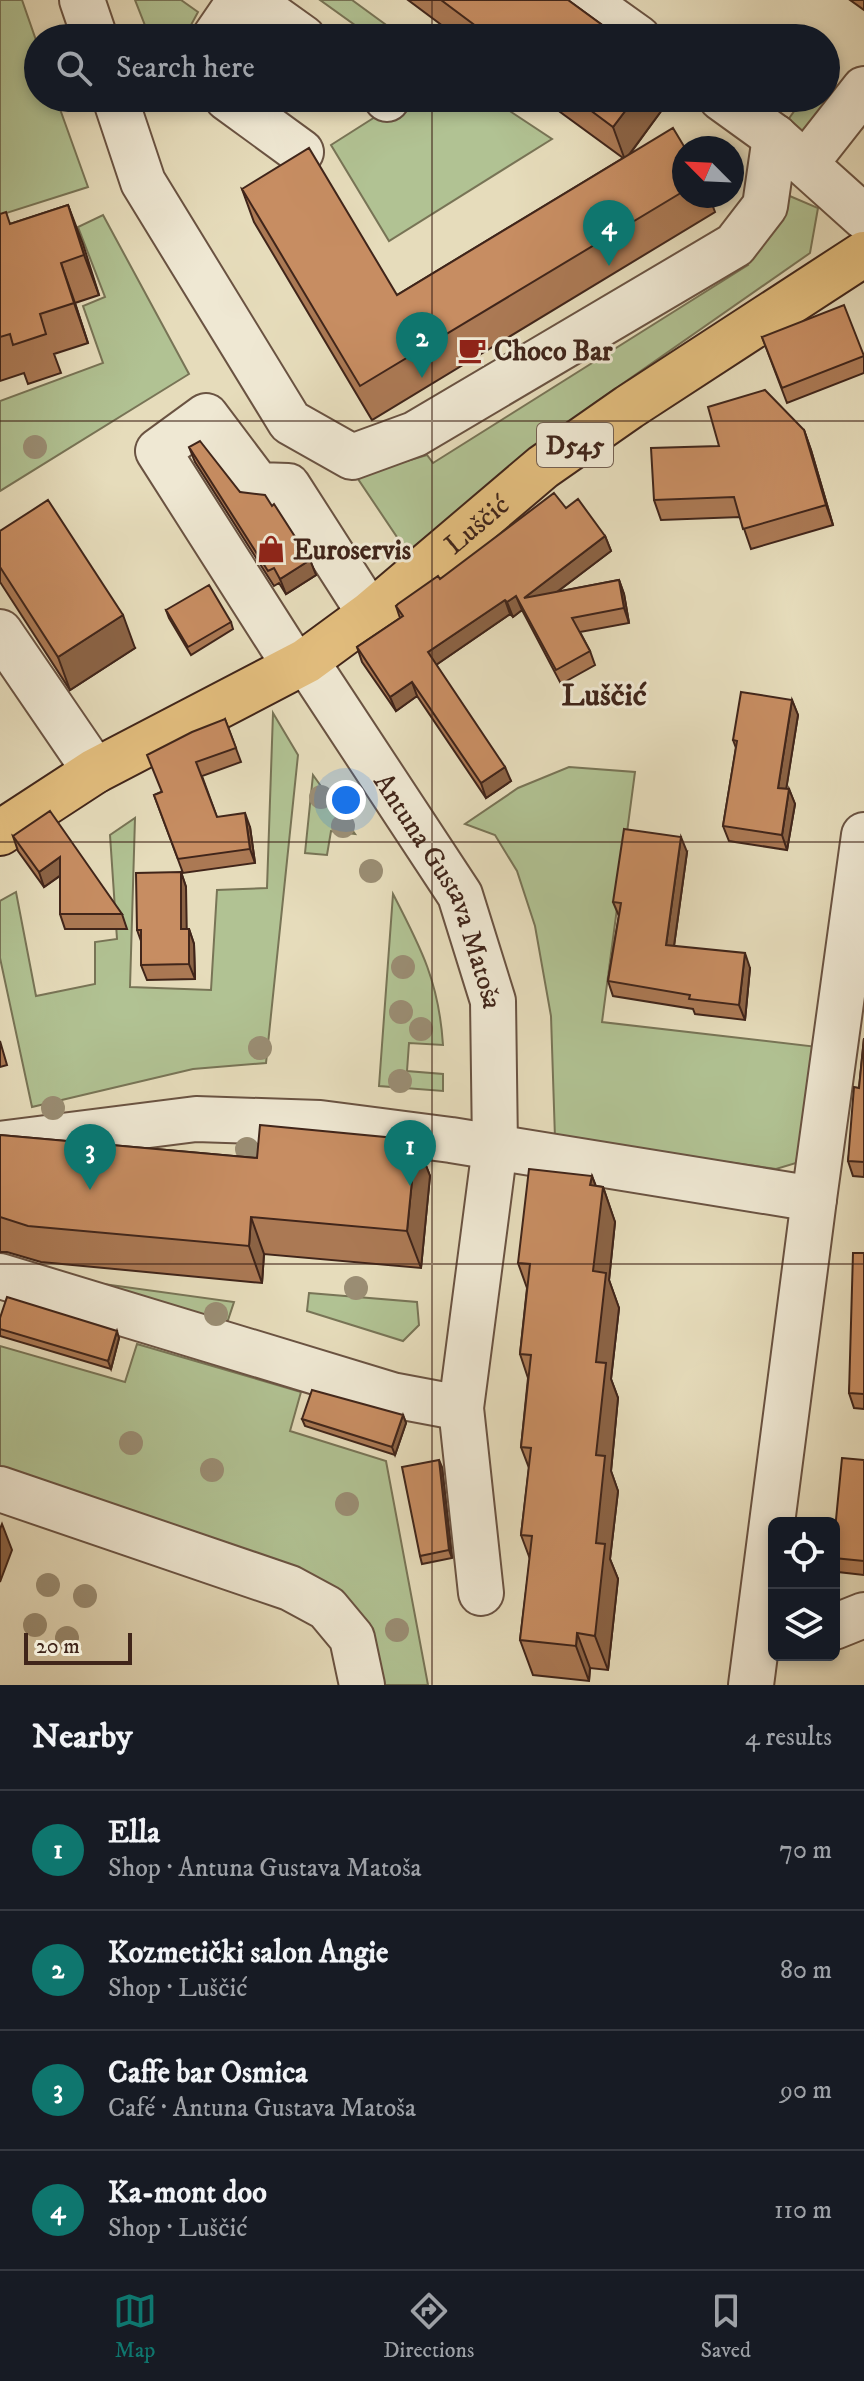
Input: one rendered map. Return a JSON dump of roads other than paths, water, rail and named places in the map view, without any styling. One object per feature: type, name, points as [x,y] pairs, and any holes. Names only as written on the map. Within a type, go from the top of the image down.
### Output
[{"type":"main road","name":"Luščić","points":[[0,833],[95,771],[300,664],[370,614],[543,467],[629,407],[864,254]]},
{"type":"street","points":[[82,0],[90,24]]},
{"type":"street","points":[[224,24],[240,0]]},
{"type":"street","points":[[250,0],[283,24]]},
{"type":"street","points":[[585,0],[618,24]]},
{"type":"street","points":[[840,109],[864,89]]},
{"type":"street","points":[[120,112],[143,182],[290,422],[352,457],[415,434],[735,245],[765,206],[791,150],[836,112]]},
{"type":"street","points":[[246,112],[301,152]]},
{"type":"street","points":[[740,112],[791,150],[864,217]]},
{"type":"street","name":"Antuna Gustava Matoša","points":[[370,614],[288,486],[258,485],[206,416],[158,451],[460,895],[493,1001],[495,1147],[461,1408],[481,1593]]},
{"type":"street","points":[[0,632],[95,771]]},
{"type":"street","points":[[760,1665],[814,1199],[864,835]]},
{"type":"street","points":[[18,1142],[196,1119],[320,1123],[495,1147],[814,1199]]},
{"type":"street","points":[[10,1279],[392,1395],[461,1408]]},
{"type":"street","points":[[0,1489],[302,1594],[327,1608],[352,1638],[362,1685]]},
{"type":"street","points":[[840,1625],[864,1615]]},
{"type":"place","name":"Ka-mont doo","points":[[609,266]]},
{"type":"place","name":"Choco Bar","points":[[472,350]]},
{"type":"place","name":"Kozmetički salon Angie","points":[[422,378]]},
{"type":"place","name":"Euroservis","points":[[271,549]]},
{"type":"place","name":"Ella","points":[[410,1186]]},
{"type":"place","name":"Caffe bar Osmica","points":[[90,1190]]},
{"type":"district","name":"Luščić","points":[[604,694]]}]
